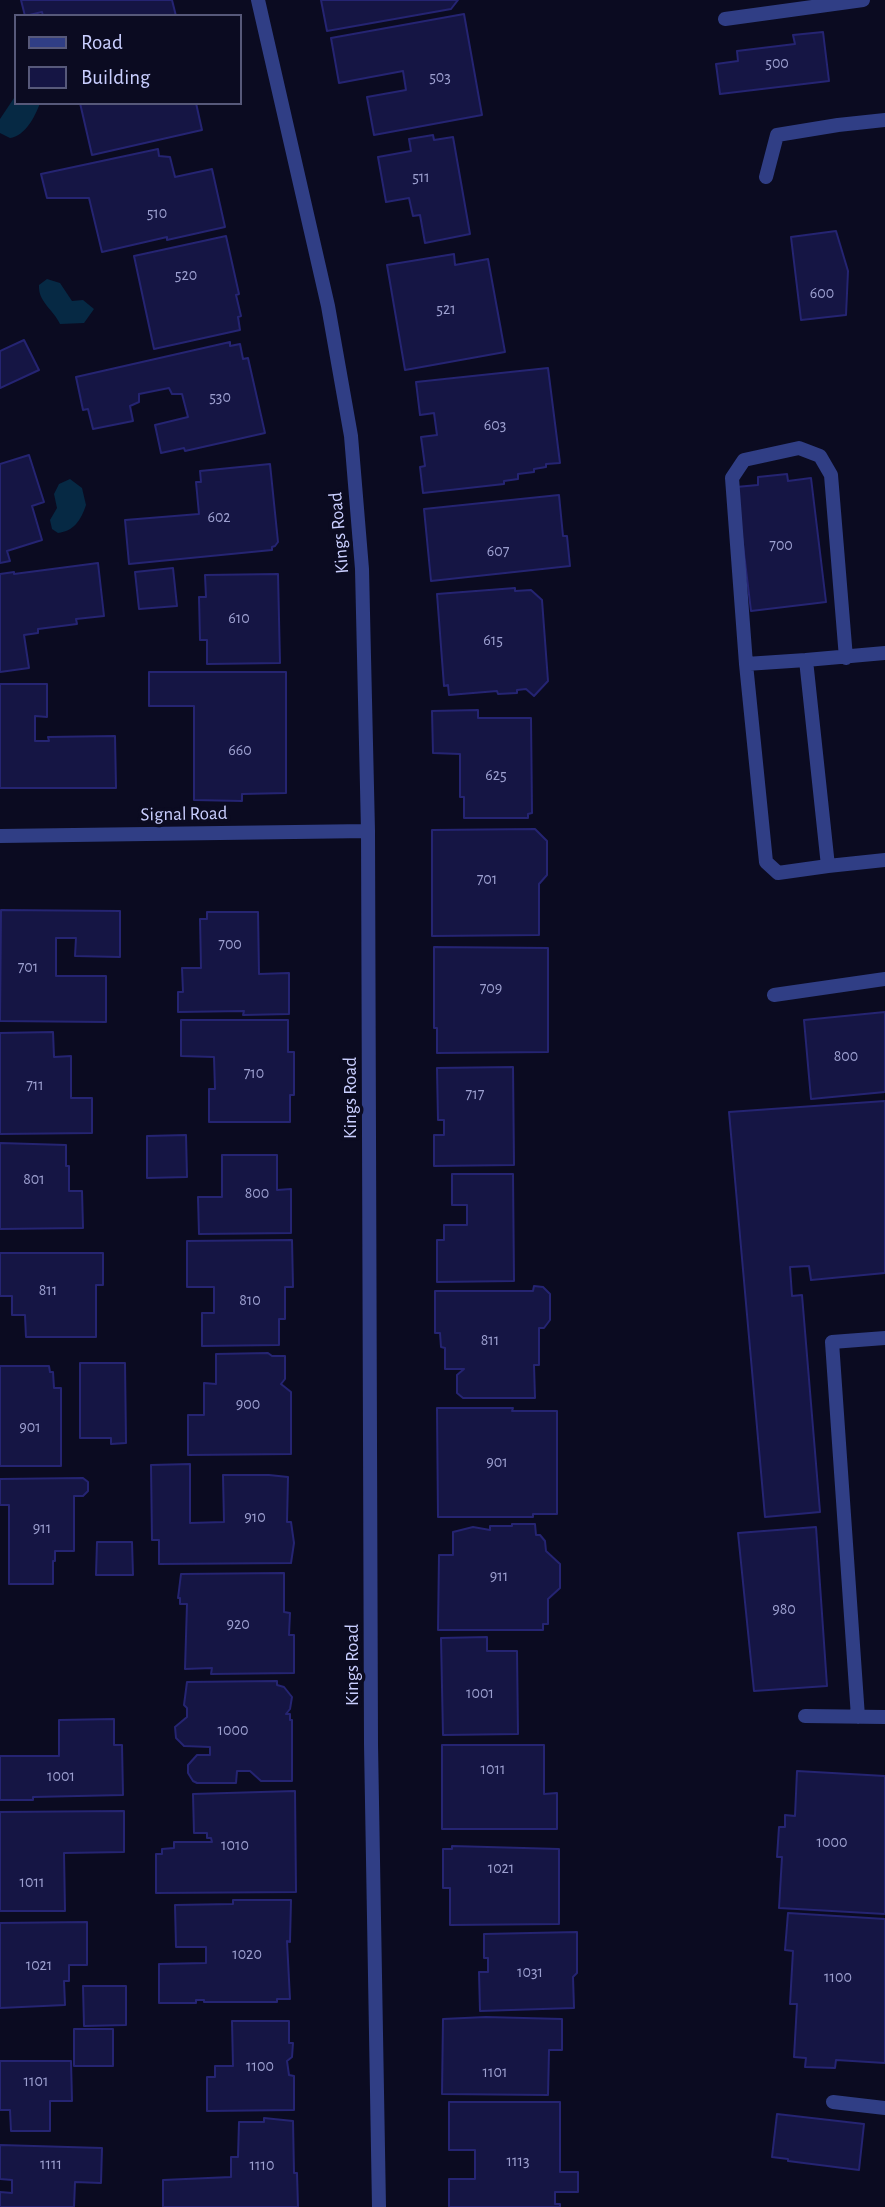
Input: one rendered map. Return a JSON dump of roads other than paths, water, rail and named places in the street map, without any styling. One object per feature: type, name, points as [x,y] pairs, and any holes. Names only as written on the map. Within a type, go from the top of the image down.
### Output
[{"type":"street","name":"Kings Road","points":[[258,0],[328,306],[351,436],[362,569],[368,831],[371,1730],[379,2207]]},
{"type":"street","points":[[725,19],[863,0]]},
{"type":"street","points":[[766,177],[777,135],[885,120]]},
{"type":"street","points":[[846,658],[831,475],[820,456],[800,448],[744,460],[732,478],[746,664],[766,862],[778,873],[885,860]]},
{"type":"street","points":[[746,664],[885,653]]},
{"type":"street","points":[[806,660],[828,866]]},
{"type":"street","name":"Signal Road","points":[[0,836],[368,831]]},
{"type":"street","points":[[774,995],[885,979]]},
{"type":"street","points":[[858,1717],[832,1342],[885,1338]]},
{"type":"street","points":[[805,1716],[885,1717]]},
{"type":"street","points":[[833,2102],[885,2108]]},
{"type":"water","points":[[14,98],[14,105],[39,105],[25,130],[10,138],[0,133],[0,119]]},
{"type":"water","points":[[47,279],[60,283],[72,301],[83,300],[94,309],[84,323],[60,324],[39,291],[39,285]]},
{"type":"water","points":[[70,479],[82,488],[86,505],[76,524],[58,533],[52,529],[50,520],[57,508],[54,494],[59,484]]}]
